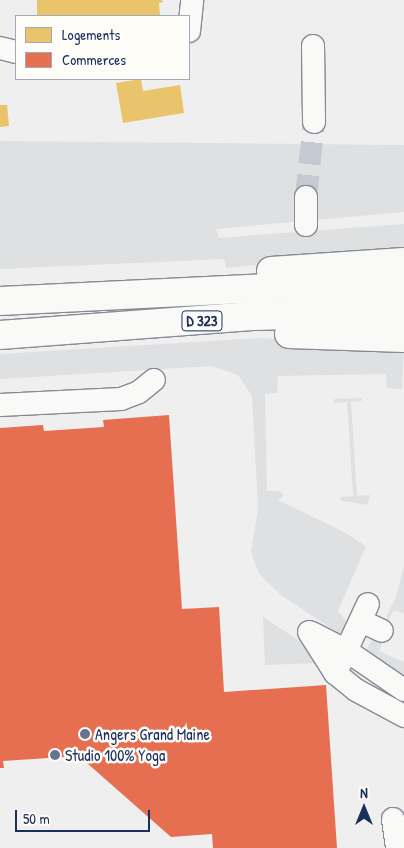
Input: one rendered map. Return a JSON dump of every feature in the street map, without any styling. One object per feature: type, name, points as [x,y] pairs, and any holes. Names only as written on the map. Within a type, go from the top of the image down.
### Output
[{"type":"highway","points":[[198,291],[241,273],[404,262]]},
{"type":"highway","name":"D 323","points":[[0,301],[198,291],[404,287]]},
{"type":"highway","name":"D 323","points":[[0,335],[255,316],[404,312]]},
{"type":"highway","points":[[85,330],[170,336],[313,333],[404,338]]},
{"type":"street","points":[[190,21],[192,0]]},
{"type":"street","points":[[313,46],[314,122]]},
{"type":"street","points":[[0,48],[15,52]]},
{"type":"street","points":[[306,197],[306,225]]},
{"type":"street","points":[[0,404],[121,399],[139,392],[154,380]]},
{"type":"street","points":[[335,673],[364,612],[382,631]]},
{"type":"street","points":[[396,684],[347,651],[309,632],[335,673],[356,690],[404,716]]},
{"type":"street","points":[[335,673],[396,684]]},
{"type":"street","points":[[393,819],[397,848]]},
{"type":"shaded area","points":[[0,141],[404,145],[404,212],[216,229],[219,238],[404,224],[404,250],[226,268],[224,259],[0,269]]},
{"type":"shaded area","points":[[261,338],[404,347],[402,389],[387,388],[386,374],[278,376],[277,393],[265,394],[267,491],[280,491],[284,496],[278,500],[344,532],[366,546],[338,611],[348,623],[341,635],[281,595],[259,574],[251,552],[258,509],[252,396],[238,375],[212,366],[0,379],[0,354]]},
{"type":"shaded area","points":[[362,398],[362,401],[351,402],[357,496],[370,495],[367,505],[341,501],[340,497],[353,496],[347,402],[334,403],[334,399]]},
{"type":"shaded area","points":[[404,565],[404,614],[394,610],[388,621],[386,617],[396,597]]},
{"type":"shaded area","points":[[263,617],[301,642],[317,663],[265,665]]},
{"type":"shaded area","points":[[373,638],[384,639],[379,651],[404,662],[404,675],[370,654],[367,649]]},
{"type":"building: Logements","points":[[37,0],[162,0],[163,2],[159,3],[160,15],[37,15]]},
{"type":"building: Logements","points":[[141,80],[143,91],[180,85],[184,113],[123,123],[116,83]]},
{"type":"building: Logements","points":[[0,105],[7,105],[9,126],[0,127]]},
{"type":"building: Commerces","points":[[169,415],[182,609],[219,607],[224,692],[326,685],[337,848],[213,848],[212,834],[171,837],[79,756],[3,761],[4,768],[0,768],[0,428],[43,425],[44,431],[104,427],[103,420]]},
{"type":"tunnel","points":[[306,197],[314,122]]},
{"type":"place","name":"Angers Grand Maine","points":[[85,734]]},
{"type":"place","name":"Studio 100% Yoga","points":[[55,755]]}]
